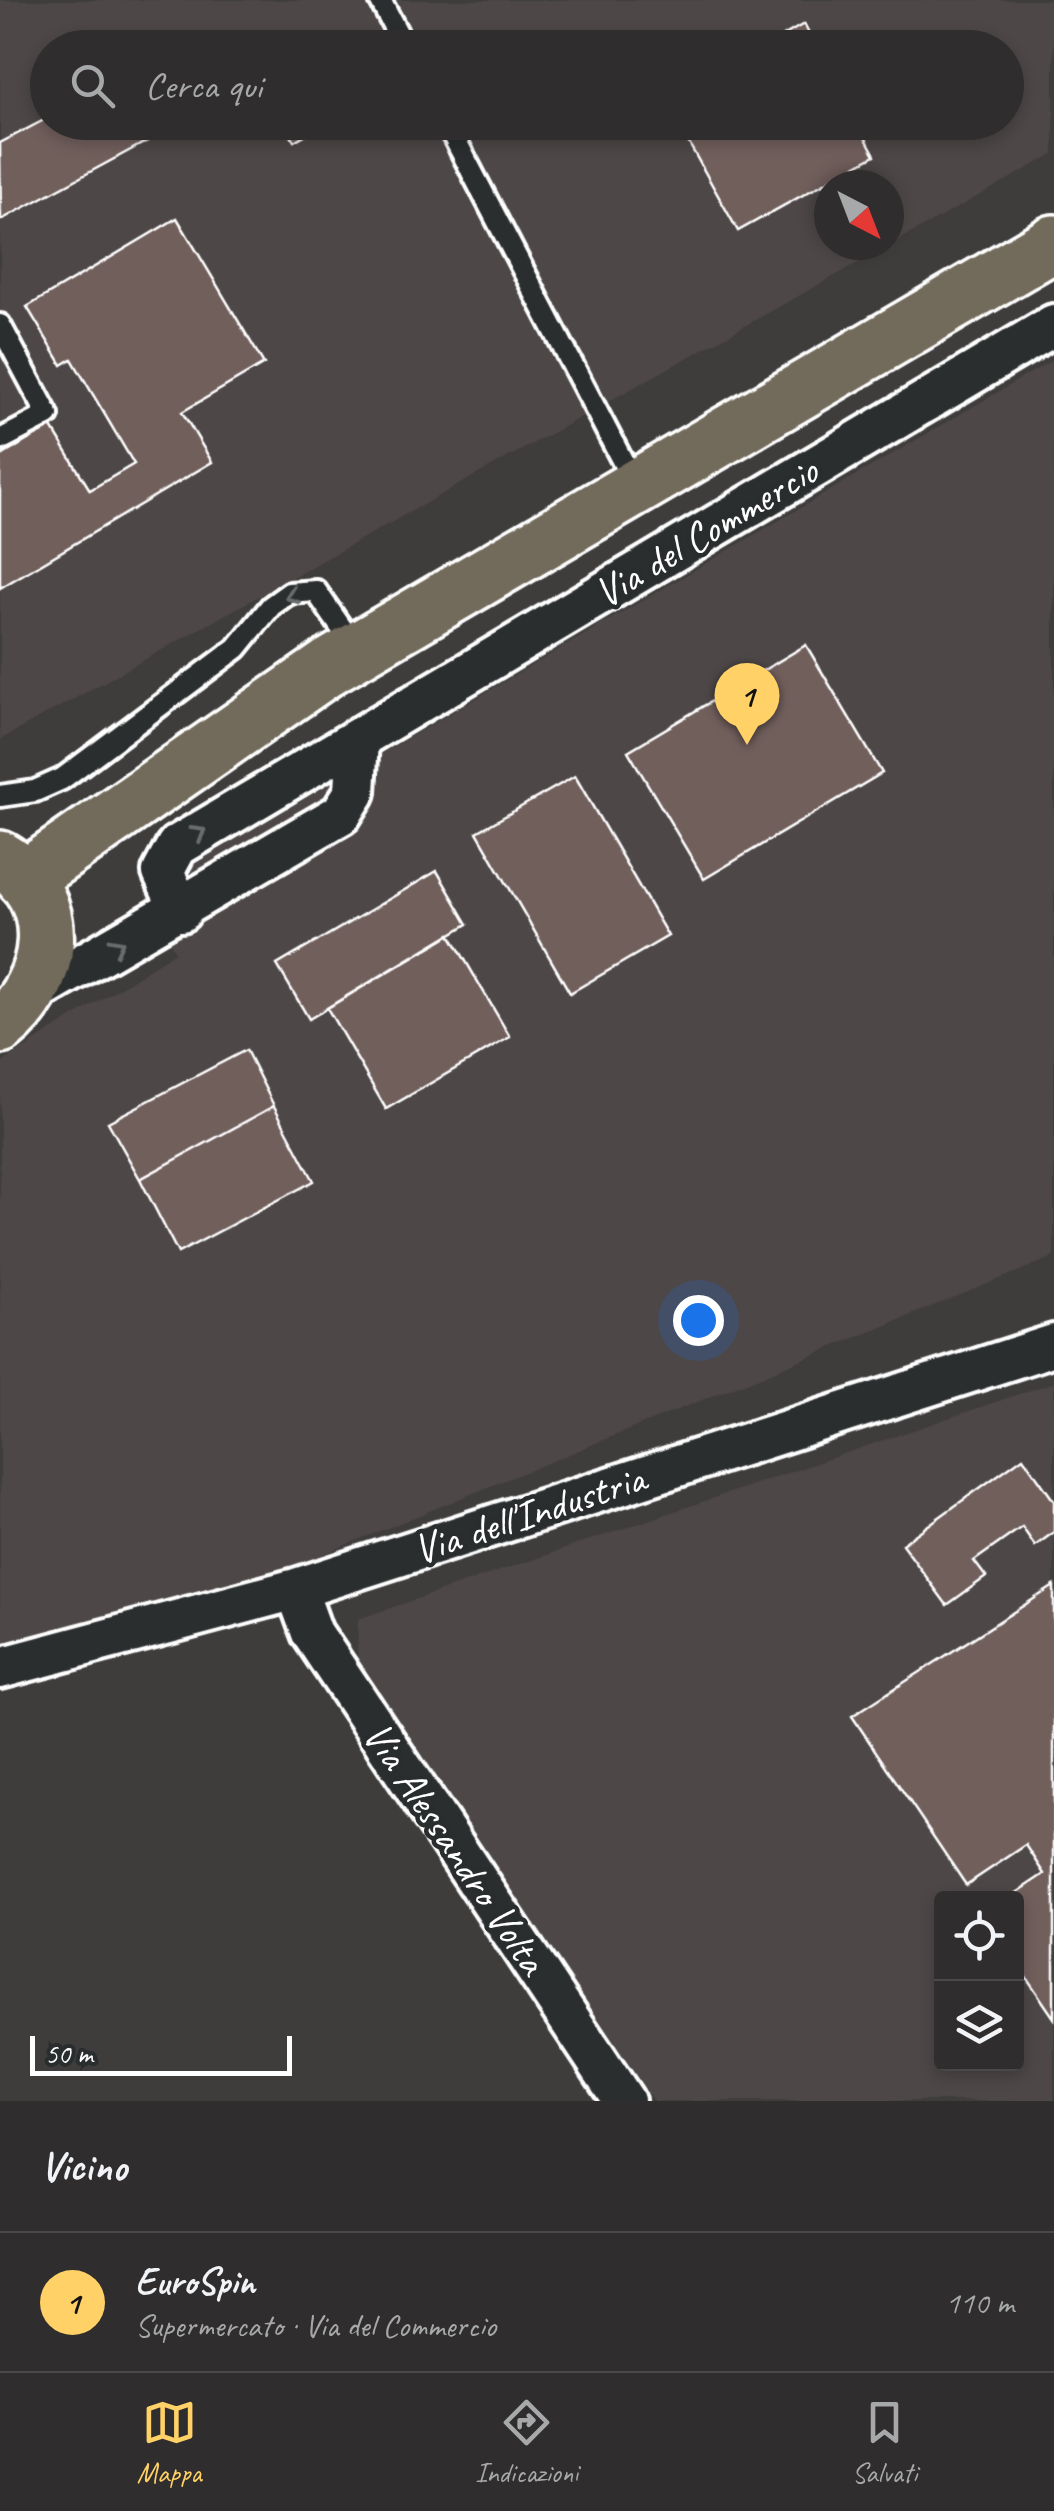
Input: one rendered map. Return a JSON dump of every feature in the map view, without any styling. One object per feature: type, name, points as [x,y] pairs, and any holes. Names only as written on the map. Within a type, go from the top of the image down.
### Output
[{"type":"main road","points":[[16,1010],[41,975],[47,935],[35,896],[12,869],[357,650],[635,484],[1054,243]]},
{"type":"street","name":"Via del Commercio","points":[[181,910],[163,872],[177,846],[1054,325]]},
{"type":"street","points":[[16,1010],[341,814],[355,792],[358,739]]},
{"type":"street","name":"Via dell'Industria","points":[[0,1668],[296,1590],[1054,1345]]},
{"type":"street","name":"Via Alessandro Volta","points":[[296,1590],[312,1634],[624,2101]]},
{"type":"lane","points":[[380,0],[396,30]]},
{"type":"lane","points":[[455,140],[635,484]]},
{"type":"lane","points":[[0,325],[48,415],[0,440]]},
{"type":"lane","points":[[0,796],[35,790],[62,779],[237,648],[271,606],[289,593],[316,591],[357,650]]},
{"type":"shaded area","points":[[0,0],[1054,0],[1054,154],[904,237],[904,170],[814,170],[814,260],[863,260],[0,740]]},
{"type":"shaded area","points":[[1054,359],[1054,1257],[223,1595],[0,1649],[0,1064],[175,952],[144,893]]},
{"type":"shaded area","points":[[1054,1382],[1054,2101],[654,2101],[357,1666],[358,1619]]},
{"type":"building","points":[[30,127],[30,140],[149,140],[1,220],[0,143]]},
{"type":"building","points":[[687,140],[867,140],[875,155],[848,170],[814,170],[814,189],[738,231]]},
{"type":"building","points":[[177,218],[264,364],[182,412],[212,462],[0,588],[0,457],[51,426],[90,490],[134,464],[72,359],[62,365],[27,307]]},
{"type":"building","points":[[806,645],[882,773],[704,879],[628,751]]},
{"type":"building","points":[[575,776],[668,936],[570,993],[477,832]]},
{"type":"building","points":[[437,871],[468,924],[309,1019],[277,965]]},
{"type":"building","points":[[450,934],[510,1037],[386,1109],[327,1008]]},
{"type":"building","points":[[246,1050],[274,1106],[140,1179],[108,1122]]},
{"type":"building","points":[[274,1106],[314,1181],[178,1253],[140,1179]]},
{"type":"building","points":[[1023,1457],[1054,1501],[1054,1532],[1035,1546],[1022,1527],[974,1561],[986,1577],[947,1605],[902,1544]]},
{"type":"building","points":[[1054,1586],[1054,2018],[1024,1974],[1024,1891],[1020,1891],[1045,1874],[1026,1845],[966,1885],[852,1716]]},
{"type":"place","name":"EuroSpin","points":[[747,745]]}]
